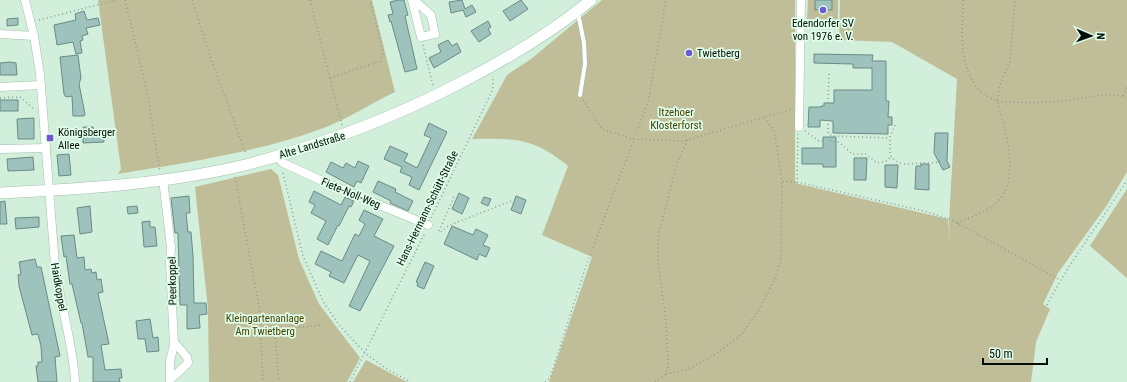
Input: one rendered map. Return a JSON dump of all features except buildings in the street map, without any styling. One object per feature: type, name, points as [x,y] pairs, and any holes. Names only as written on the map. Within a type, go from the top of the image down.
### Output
[{"type":"street","points":[[24,0],[34,36],[41,85],[48,190]]},
{"type":"street","points":[[413,0],[431,16],[435,34],[421,37],[413,0]]},
{"type":"street","name":"Alte Landstraße","points":[[0,193],[117,185],[162,180],[278,158],[397,115],[436,96],[492,66],[551,31],[591,0]]},
{"type":"street","points":[[799,126],[801,0]]},
{"type":"street","points":[[0,34],[34,36]]},
{"type":"street","points":[[0,87],[41,85]]},
{"type":"street","points":[[0,149],[46,148]]},
{"type":"street","name":"Fiete-Noll-Weg","points":[[278,158],[331,185],[428,225]]},
{"type":"street","name":"Peerkoppel","points":[[162,180],[171,248],[170,263],[174,342],[170,360],[170,381]]},
{"type":"street","name":"Haidkoppel","points":[[48,190],[56,271],[72,349],[75,382]]},
{"type":"street","points":[[170,381],[188,363],[187,357],[174,342]]},
{"type":"lane","points":[[578,11],[584,43],[585,64],[580,95]]},
{"type":"path","points":[[31,22],[117,0]]},
{"type":"path","points":[[125,0],[148,96],[162,180]]},
{"type":"path","points":[[192,0],[210,56],[241,138],[248,164]]},
{"type":"path","points":[[310,0],[345,135]]},
{"type":"path","points":[[330,78],[381,59],[383,51],[370,0]]},
{"type":"path","points":[[545,382],[550,378],[585,269],[648,102],[666,0]]},
{"type":"path","points":[[963,0],[963,57],[966,69],[979,91],[997,101],[1022,103],[1063,101],[1106,94],[1127,98]]},
{"type":"path","points":[[957,223],[982,212],[996,203],[1004,193],[1010,165],[1006,126],[997,101],[1000,85],[1010,61],[1015,0]]},
{"type":"path","points":[[421,37],[436,96]]},
{"type":"path","name":"Hans-Hermann-Schütt-Straße","points":[[350,382],[366,354],[493,88],[492,66]]},
{"type":"path","points":[[828,103],[829,74]]},
{"type":"path","points":[[1122,96],[1127,86]]},
{"type":"path","points":[[580,95],[602,129],[633,139],[688,140],[799,107]]},
{"type":"path","points":[[0,98],[20,97],[44,118]]},
{"type":"path","points":[[655,382],[666,374],[689,369],[717,353],[742,334],[758,311],[775,279],[781,259],[782,181],[774,130],[764,118]]},
{"type":"path","points":[[828,120],[828,137]]},
{"type":"path","points":[[830,141],[839,142],[852,154],[866,154],[877,163],[887,161],[891,156],[890,138],[895,125]]},
{"type":"path","points":[[797,182],[799,126]]},
{"type":"path","points":[[799,126],[819,140],[823,141]]},
{"type":"path","points":[[828,133],[833,136],[890,138]]},
{"type":"path","points":[[666,374],[668,366],[666,320],[658,264],[658,237],[676,166],[688,140]]},
{"type":"path","points":[[891,156],[900,163],[905,164],[935,163],[942,160]]},
{"type":"path","points":[[278,158],[303,256],[323,301],[340,325],[366,354],[387,370],[411,382]]},
{"type":"path","points":[[233,167],[257,291],[262,331],[263,382]]},
{"type":"path","points":[[1047,305],[1060,280],[1127,180]]},
{"type":"path","points":[[782,181],[797,182],[924,211],[957,223],[1060,280]]},
{"type":"path","points":[[439,231],[454,197]]},
{"type":"path","points":[[442,232],[448,226],[511,200]]},
{"type":"path","points":[[262,331],[322,325]]},
{"type":"path","points":[[262,331],[275,336],[279,382]]},
{"type":"green space","points":[[98,0],[372,0],[395,92],[338,122],[294,138],[244,151],[169,166],[118,174],[121,169]]},
{"type":"green space","name":"Itzehoer Klosterforst","points":[[602,0],[795,0],[795,183],[948,219],[950,243],[949,222],[957,79],[892,42],[839,40],[840,0],[1127,0],[1127,172],[1107,205],[1058,273],[1043,304],[1050,309],[1036,342],[1031,382],[549,382],[592,257],[542,235],[568,166],[545,150],[534,145],[512,140],[472,139],[507,75],[531,59]]},
{"type":"green space","name":"Edendorfer SV von 1976 e. V.","points":[[808,0],[838,0],[838,20],[807,19]]},
{"type":"green space","name":"Kleingartenanlage Am Twietberg","points":[[271,169],[278,175],[299,259],[319,304],[360,358],[347,382],[209,382],[208,309],[195,187]]},
{"type":"green space","points":[[1127,189],[1127,278],[1090,246]]},
{"type":"green space","points":[[366,360],[407,382],[353,382]]},
{"type":"place","name":"Edendorfer SV von 1976 e. V.","points":[[823,10]]},
{"type":"place","name":"Twietberg","points":[[689,53]]},
{"type":"place","name":"Königsberger Allee","points":[[50,138]]}]
